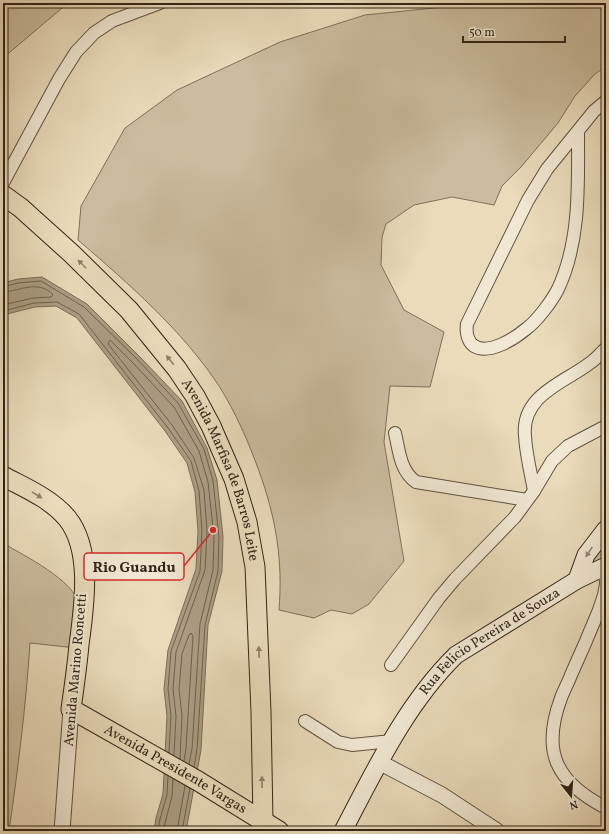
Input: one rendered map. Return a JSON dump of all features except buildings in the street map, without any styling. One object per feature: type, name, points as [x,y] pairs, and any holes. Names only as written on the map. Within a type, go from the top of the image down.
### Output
[{"type":"main road","name":"Avenida Marfisa de Barros Leite","points":[[3,195],[21,208],[71,253],[124,304],[177,369],[195,396],[211,426],[234,479],[248,522],[255,567],[261,712],[263,821]]},
{"type":"main road","name":"Avenida Marino Roncetti","points":[[3,476],[38,494],[53,505],[66,517],[73,527],[79,542],[83,559],[84,603],[71,709]]},
{"type":"main road","points":[[577,580],[586,555],[606,528]]},
{"type":"main road","name":"Rua Felicio Pereira de Souza","points":[[344,831],[379,762],[428,686],[440,671],[456,655],[577,580],[605,567]]},
{"type":"main road","name":"Avenida Presidente Vargas","points":[[71,709],[198,781],[279,831]]},
{"type":"street","points":[[3,183],[59,79],[76,52],[94,33],[112,21],[160,3]]},
{"type":"street","points":[[578,131],[578,187],[574,235],[567,267],[557,290],[541,313],[527,329],[498,347],[484,349],[473,345],[468,338],[468,324],[528,200],[547,169],[594,111],[606,101]]},
{"type":"street","points":[[531,496],[524,435],[526,420],[532,407],[543,393],[590,363],[606,348]]},
{"type":"street","points":[[391,665],[455,579],[515,517],[531,496],[552,461],[568,446],[606,426]]},
{"type":"street","points":[[395,433],[402,464],[406,472],[416,482],[531,496]]},
{"type":"street","points":[[605,567],[606,584],[604,596],[561,697],[552,736],[556,764],[565,777],[577,790],[606,808]]},
{"type":"street","name":"Avenida Marino Roncetti","points":[[62,831],[71,709]]},
{"type":"street","points":[[305,721],[338,742],[345,744],[352,745],[392,742]]},
{"type":"street","points":[[379,762],[442,795],[498,831]]},
{"type":"shaded area","points":[[3,3],[68,3],[3,58]]},
{"type":"shaded area","points":[[483,3],[606,3],[606,66],[595,74],[575,96],[558,123],[521,167],[502,186],[494,205],[452,197],[414,205],[386,224],[382,237],[381,265],[404,310],[444,332],[430,387],[390,386],[384,442],[404,561],[369,604],[352,614],[331,610],[314,618],[279,610],[279,556],[274,522],[259,471],[236,417],[219,386],[189,346],[154,308],[78,240],[81,206],[125,128],[177,90],[280,42],[365,15]]},
{"type":"shaded area","points":[[606,540],[606,560],[592,563],[593,559]]},
{"type":"shaded area","points":[[3,543],[36,562],[59,578],[76,596],[80,606],[80,619],[76,648],[30,643],[16,784],[9,831],[3,831]]},
{"type":"water","points":[[42,277],[87,304],[182,401],[207,448],[217,480],[223,537],[222,571],[208,625],[201,750],[186,831],[154,831],[163,794],[167,716],[164,689],[168,650],[196,569],[198,531],[195,492],[187,463],[165,431],[77,318],[56,306],[35,307],[3,315],[3,283],[18,279]]},
{"type":"place","name":"Rio Guandu","points":[[213,530]]}]
